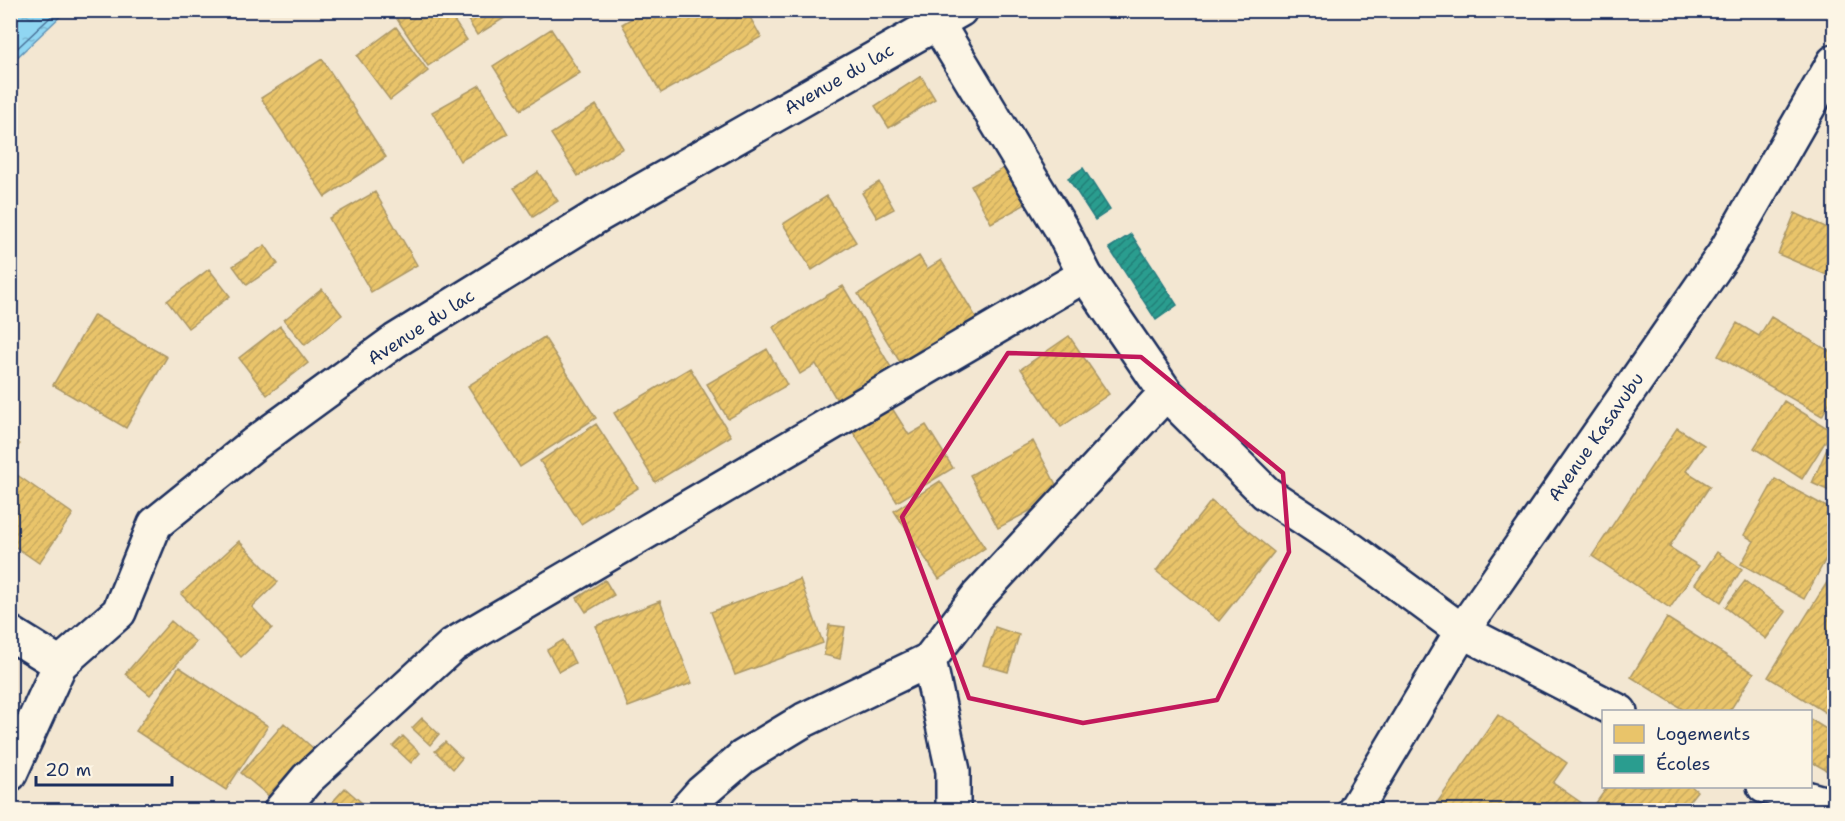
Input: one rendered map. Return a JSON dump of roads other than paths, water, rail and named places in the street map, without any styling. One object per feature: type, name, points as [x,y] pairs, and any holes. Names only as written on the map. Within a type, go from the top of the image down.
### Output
[{"type":"street","points":[[949,17],[1085,275],[1166,393],[1266,493],[1352,550],[1462,631],[1618,710]]},
{"type":"street","name":"Avenue du lac","points":[[10,774],[60,664],[119,612],[156,524],[254,444],[395,341],[599,215],[949,17]]},
{"type":"street","name":"Avenue Kasavubu","points":[[1355,810],[1462,631],[1724,254],[1834,62]]},
{"type":"street","points":[[281,810],[307,778],[453,645],[1085,275]]},
{"type":"street","points":[[686,810],[701,793],[743,758],[804,720],[929,660],[978,596],[1166,393]]},
{"type":"street","points":[[10,633],[60,664]]},
{"type":"street","points":[[929,660],[953,771],[953,810]]},
{"type":"street","points":[[1771,788],[1834,806]]},
{"type":"water","points":[[11,10],[66,10],[66,11],[11,63]]}]
